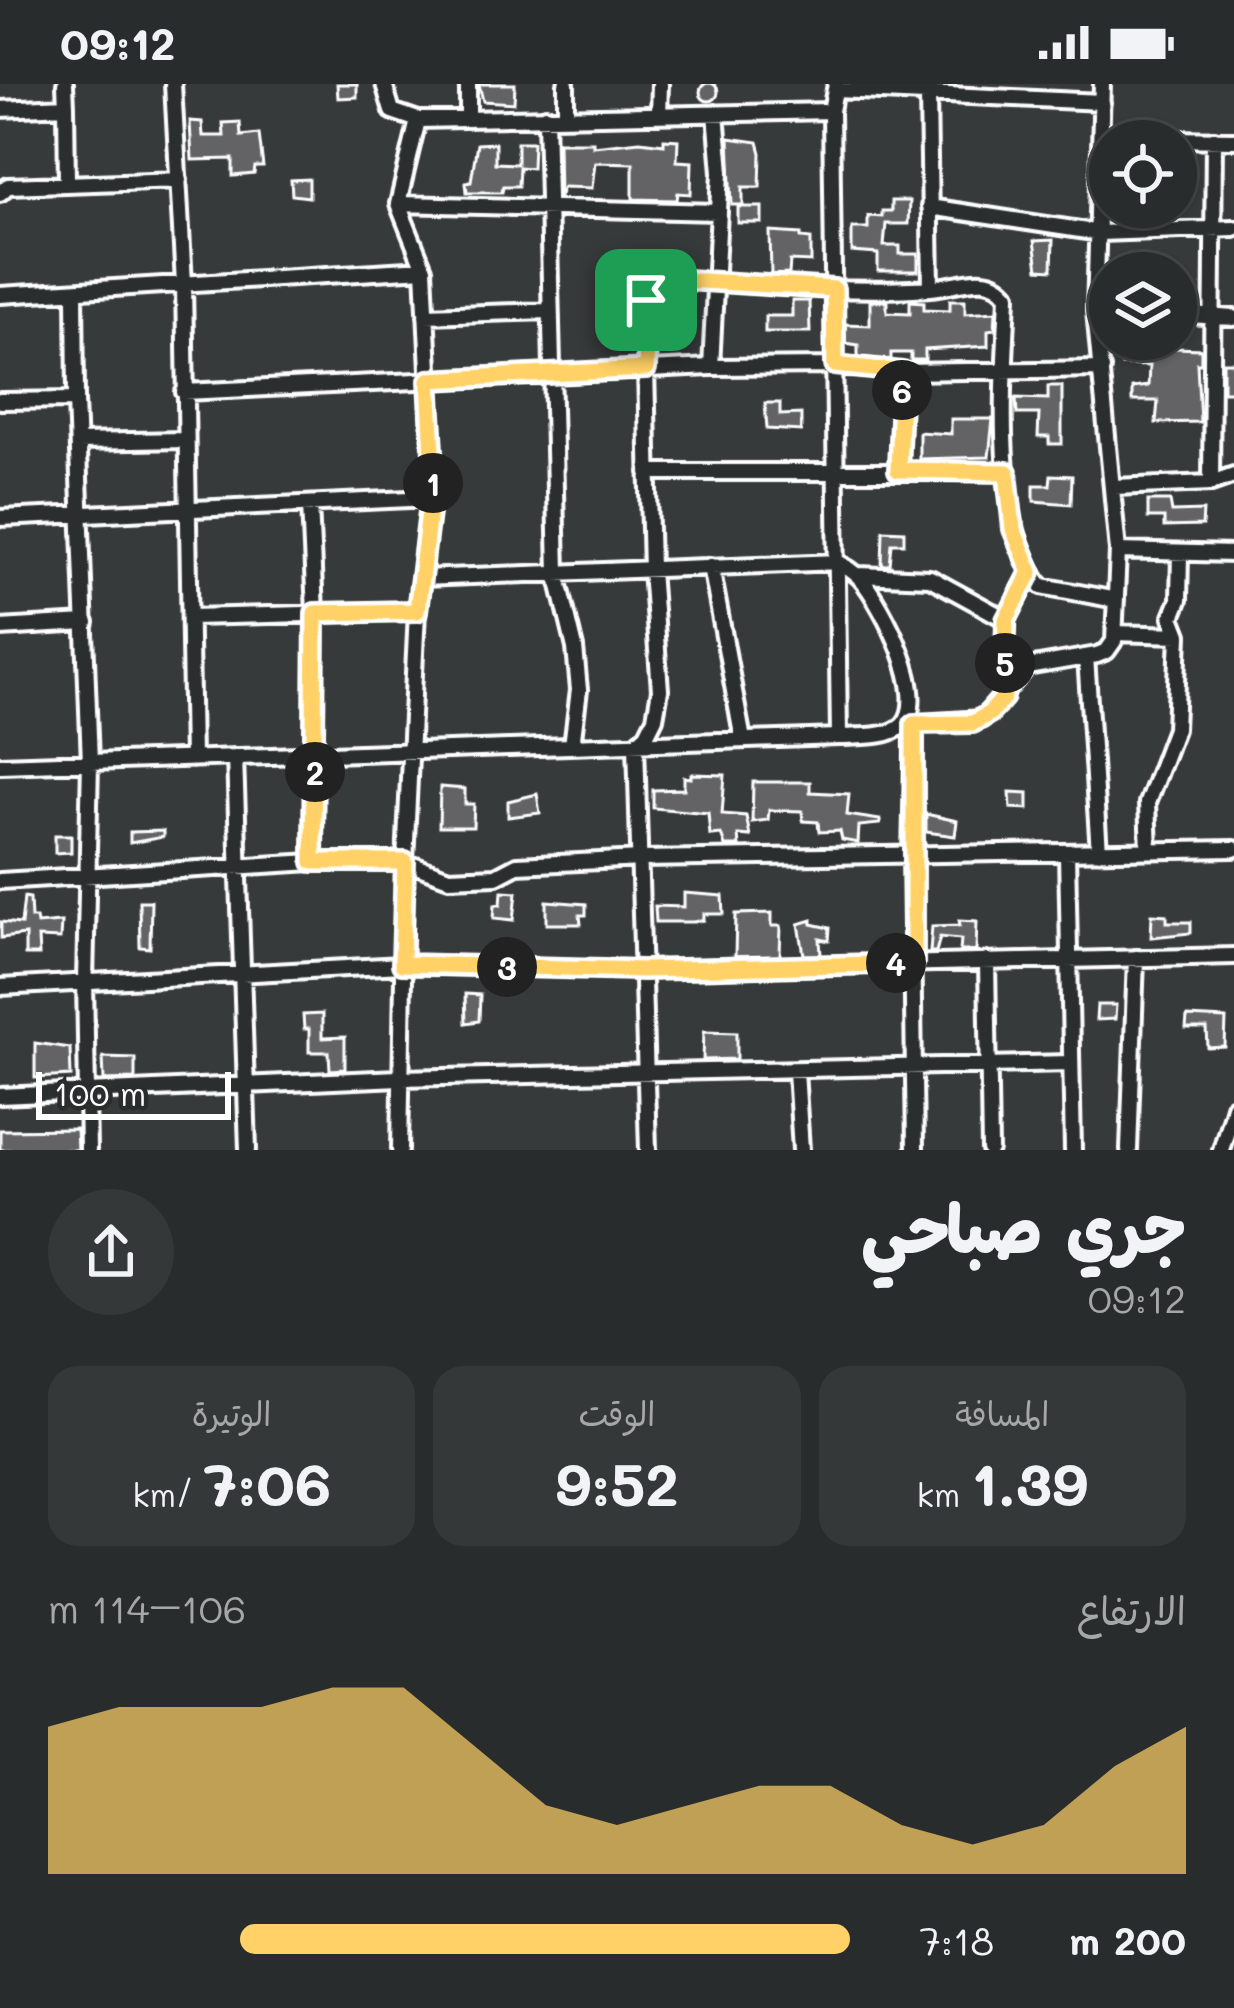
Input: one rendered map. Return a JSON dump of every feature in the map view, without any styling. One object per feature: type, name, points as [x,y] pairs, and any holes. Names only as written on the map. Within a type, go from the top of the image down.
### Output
[{"type":"street","points":[[65,84],[67,183]]},
{"type":"street","points":[[173,84],[184,284],[192,758]]},
{"type":"street","points":[[384,84],[392,111],[418,120],[831,111]]},
{"type":"street","points":[[468,84],[468,119]]},
{"type":"street","points":[[566,84],[566,115]]},
{"type":"street","points":[[659,115],[660,84]]},
{"type":"street","points":[[1102,84],[1102,120]]},
{"type":"street","points":[[839,737],[831,111],[836,87],[1102,102]]},
{"type":"street","points":[[928,94],[931,288]]},
{"type":"street","points":[[0,110],[66,106]]},
{"type":"street","points":[[712,367],[721,172],[716,113]]},
{"type":"street","points":[[545,116],[557,574],[579,691],[572,746]]},
{"type":"street","points":[[400,1150],[405,862],[417,611],[431,498],[424,269],[398,204],[418,120]]},
{"type":"street","points":[[1197,139],[1234,140]]},
{"type":"street","points":[[1211,483],[1214,139]]},
{"type":"street","points":[[0,193],[8,186],[179,180]]},
{"type":"street","points":[[398,204],[719,212]]},
{"type":"street","points":[[929,207],[1100,233],[1234,228]]},
{"type":"street","points":[[1100,228],[1101,252]]},
{"type":"street","points":[[0,295],[424,269]]},
{"type":"street","points":[[636,744],[647,734],[659,703],[646,369],[649,292],[654,284],[669,279],[834,289],[931,288],[988,279],[1000,284],[1008,295],[1007,472],[1013,529],[1042,586],[1116,600]]},
{"type":"street","points":[[75,291],[90,762],[85,981],[88,1150]]},
{"type":"street","points":[[426,315],[549,311]]},
{"type":"street","points":[[1197,315],[1234,318]]},
{"type":"street","points":[[0,765],[839,737],[882,733],[909,724],[973,723],[990,713],[1028,667],[1107,651],[1114,633],[1118,551],[1102,360]]},
{"type":"street","points":[[184,392],[712,367],[835,365],[902,372],[1102,369]]},
{"type":"street","points":[[898,470],[902,372]]},
{"type":"street","points":[[0,401],[76,400]]},
{"type":"street","points":[[78,442],[185,440]]},
{"type":"street","points":[[648,472],[1007,472]]},
{"type":"street","points":[[1114,488],[1211,483],[1234,475]]},
{"type":"street","points":[[0,518],[431,498]]},
{"type":"street","points":[[310,504],[315,613],[313,862]]},
{"type":"street","points":[[1118,551],[1234,554]]},
{"type":"street","points":[[1148,850],[1147,803],[1175,729],[1179,635],[1172,617],[1179,600],[1180,553]]},
{"type":"street","points":[[421,578],[838,562],[859,575],[930,578],[1006,620]]},
{"type":"street","points":[[711,566],[743,740]]},
{"type":"street","points":[[1004,697],[1006,620],[1031,572]]},
{"type":"street","points":[[859,575],[906,667],[912,704],[915,1150]]},
{"type":"street","points":[[191,617],[417,611]]},
{"type":"street","points":[[0,628],[86,623]]},
{"type":"street","points":[[1114,633],[1179,635]]},
{"type":"street","points":[[1086,657],[1100,852]]},
{"type":"street","points":[[636,744],[647,1150]]},
{"type":"street","points":[[235,757],[248,1150]]},
{"type":"street","points":[[0,881],[313,862],[405,862],[448,878],[496,876],[517,866],[642,860],[1234,849]]},
{"type":"street","points":[[1067,853],[1073,1150]]},
{"type":"street","points":[[0,987],[402,964],[643,970],[1234,956]]},
{"type":"street","points":[[1129,1150],[1136,958]]},
{"type":"street","points":[[987,961],[990,1150]]},
{"type":"street","points":[[0,1096],[399,1078],[1071,1063]]},
{"type":"street","points":[[796,1071],[801,1150]]},
{"type":"street","points":[[1220,1150],[1234,1106]]},
{"type":"building","points":[[709,83],[718,92],[709,101],[700,92]]},
{"type":"building","points":[[337,84],[357,84],[357,97],[338,98]]},
{"type":"building","points":[[479,84],[515,84],[514,103],[483,101]]},
{"type":"building","points":[[190,121],[202,122],[203,136],[224,136],[223,123],[240,122],[241,136],[259,134],[263,167],[255,167],[254,174],[233,176],[233,159],[192,160]]},
{"type":"building","points":[[729,138],[758,142],[761,153],[760,187],[743,187],[743,205],[732,205]]},
{"type":"building","points":[[664,139],[678,140],[677,161],[692,162],[691,194],[678,193],[677,200],[633,199],[633,163],[595,162],[592,188],[563,187],[559,197],[558,142],[664,144]]},
{"type":"building","points":[[517,142],[533,142],[532,168],[519,167],[518,186],[503,186],[502,192],[467,192],[477,144],[495,143],[495,163],[517,164]]},
{"type":"building","points":[[309,179],[309,197],[292,195],[291,180]]},
{"type":"building","points":[[891,201],[909,201],[908,224],[886,224],[884,246],[900,246],[900,254],[918,254],[918,271],[878,271],[878,254],[852,252],[852,228],[868,228],[868,216],[882,217],[882,211],[891,211]]},
{"type":"building","points":[[738,207],[762,207],[762,223],[738,223]]},
{"type":"building","points":[[770,232],[811,239],[811,262],[790,261],[789,274],[771,275]]},
{"type":"building","points":[[1053,240],[1052,270],[1038,269],[1034,241]]},
{"type":"building","points":[[950,300],[965,300],[965,313],[996,311],[988,346],[925,350],[925,360],[911,360],[911,353],[891,353],[891,360],[858,357],[858,345],[845,343],[845,324],[870,325],[870,301],[887,301],[887,312],[910,313],[910,301],[924,302],[924,309],[950,310]]},
{"type":"building","points":[[792,301],[809,301],[810,332],[765,332],[765,316],[792,316]]},
{"type":"building","points":[[1197,349],[1201,349],[1201,363],[1197,363],[1200,422],[1156,423],[1158,401],[1132,401],[1132,388],[1148,386],[1149,366],[1122,365],[1122,360],[1197,360]]},
{"type":"building","points":[[1223,362],[1234,362],[1232,391],[1223,391]]},
{"type":"building","points":[[1048,386],[1062,386],[1062,444],[1049,444],[1049,437],[1038,437],[1039,414],[1017,414],[1016,398],[1048,399]]},
{"type":"building","points":[[765,403],[780,403],[780,415],[801,414],[801,431],[767,429]]},
{"type":"building","points":[[951,419],[993,419],[989,457],[919,459],[919,432],[951,434]]},
{"type":"building","points":[[1051,475],[1072,476],[1071,504],[1034,501],[1034,485],[1050,485]]},
{"type":"building","points":[[1148,501],[1170,501],[1172,512],[1203,511],[1202,526],[1164,527],[1164,518],[1148,518]]},
{"type":"building","points":[[883,530],[904,531],[904,543],[892,543],[890,565],[882,565]]},
{"type":"building","points":[[691,774],[725,775],[722,814],[746,816],[750,836],[738,835],[739,846],[725,846],[721,834],[710,835],[708,813],[653,808],[653,790],[684,789],[684,777],[691,778]]},
{"type":"building","points":[[753,782],[810,782],[810,792],[849,794],[847,815],[880,820],[880,824],[859,826],[858,843],[842,840],[840,831],[819,832],[818,822],[803,821],[802,811],[769,810],[768,820],[752,822]]},
{"type":"building","points":[[440,787],[465,789],[465,804],[474,804],[473,827],[439,827]]},
{"type":"building","points":[[1010,792],[1028,793],[1028,809],[1011,808]]},
{"type":"building","points":[[537,794],[540,813],[508,817],[508,801]]},
{"type":"building","points":[[926,814],[957,821],[955,836],[926,832]]},
{"type":"building","points":[[163,831],[163,837],[130,843],[130,832]]},
{"type":"building","points":[[55,835],[71,835],[71,852],[55,853]]},
{"type":"building","points":[[502,891],[517,892],[514,920],[494,918]]},
{"type":"building","points":[[684,893],[723,896],[724,914],[704,914],[704,920],[694,922],[656,922],[655,906],[684,907]]},
{"type":"building","points":[[24,897],[30,898],[31,918],[37,924],[61,922],[60,939],[38,938],[39,955],[25,955],[25,935],[1,938],[1,922],[21,924]]},
{"type":"building","points":[[139,901],[151,901],[150,948],[140,947]]},
{"type":"building","points":[[547,901],[586,904],[586,915],[580,915],[581,924],[547,924]]},
{"type":"building","points":[[772,913],[772,926],[781,926],[780,956],[735,957],[736,914]]},
{"type":"building","points":[[1152,914],[1167,915],[1167,922],[1191,922],[1191,933],[1151,937]]},
{"type":"building","points":[[812,920],[812,924],[830,928],[829,941],[820,939],[821,955],[804,955],[799,924]]},
{"type":"building","points":[[959,920],[977,921],[976,951],[960,951],[961,939],[940,937],[936,952],[930,952],[932,926],[960,925]]},
{"type":"building","points":[[465,994],[480,995],[479,1021],[466,1023]]},
{"type":"building","points":[[1097,1005],[1116,1005],[1115,1019],[1096,1020]]},
{"type":"building","points":[[322,1014],[322,1038],[345,1037],[345,1069],[330,1070],[329,1052],[309,1052],[309,1029],[304,1029],[303,1015]]},
{"type":"building","points":[[1187,1017],[1226,1019],[1225,1047],[1208,1048],[1207,1029],[1186,1029]]},
{"type":"building","points":[[704,1031],[737,1032],[737,1059],[703,1060]]},
{"type":"building","points":[[35,1043],[70,1048],[71,1076],[35,1078]]},
{"type":"building","points":[[103,1057],[135,1058],[135,1079],[104,1080]]},
{"type":"building","points":[[76,1129],[77,1150],[0,1150],[0,1130]]},
{"type":"route","points":[[669,279],[834,289],[835,365],[902,372],[898,470],[1007,472],[1013,529],[1031,572],[1006,620],[1004,697],[973,723],[914,724],[914,963],[643,970],[402,964],[405,862],[313,862],[315,613],[417,611],[434,471],[429,380],[646,369],[646,300],[654,284],[669,279]]}]
